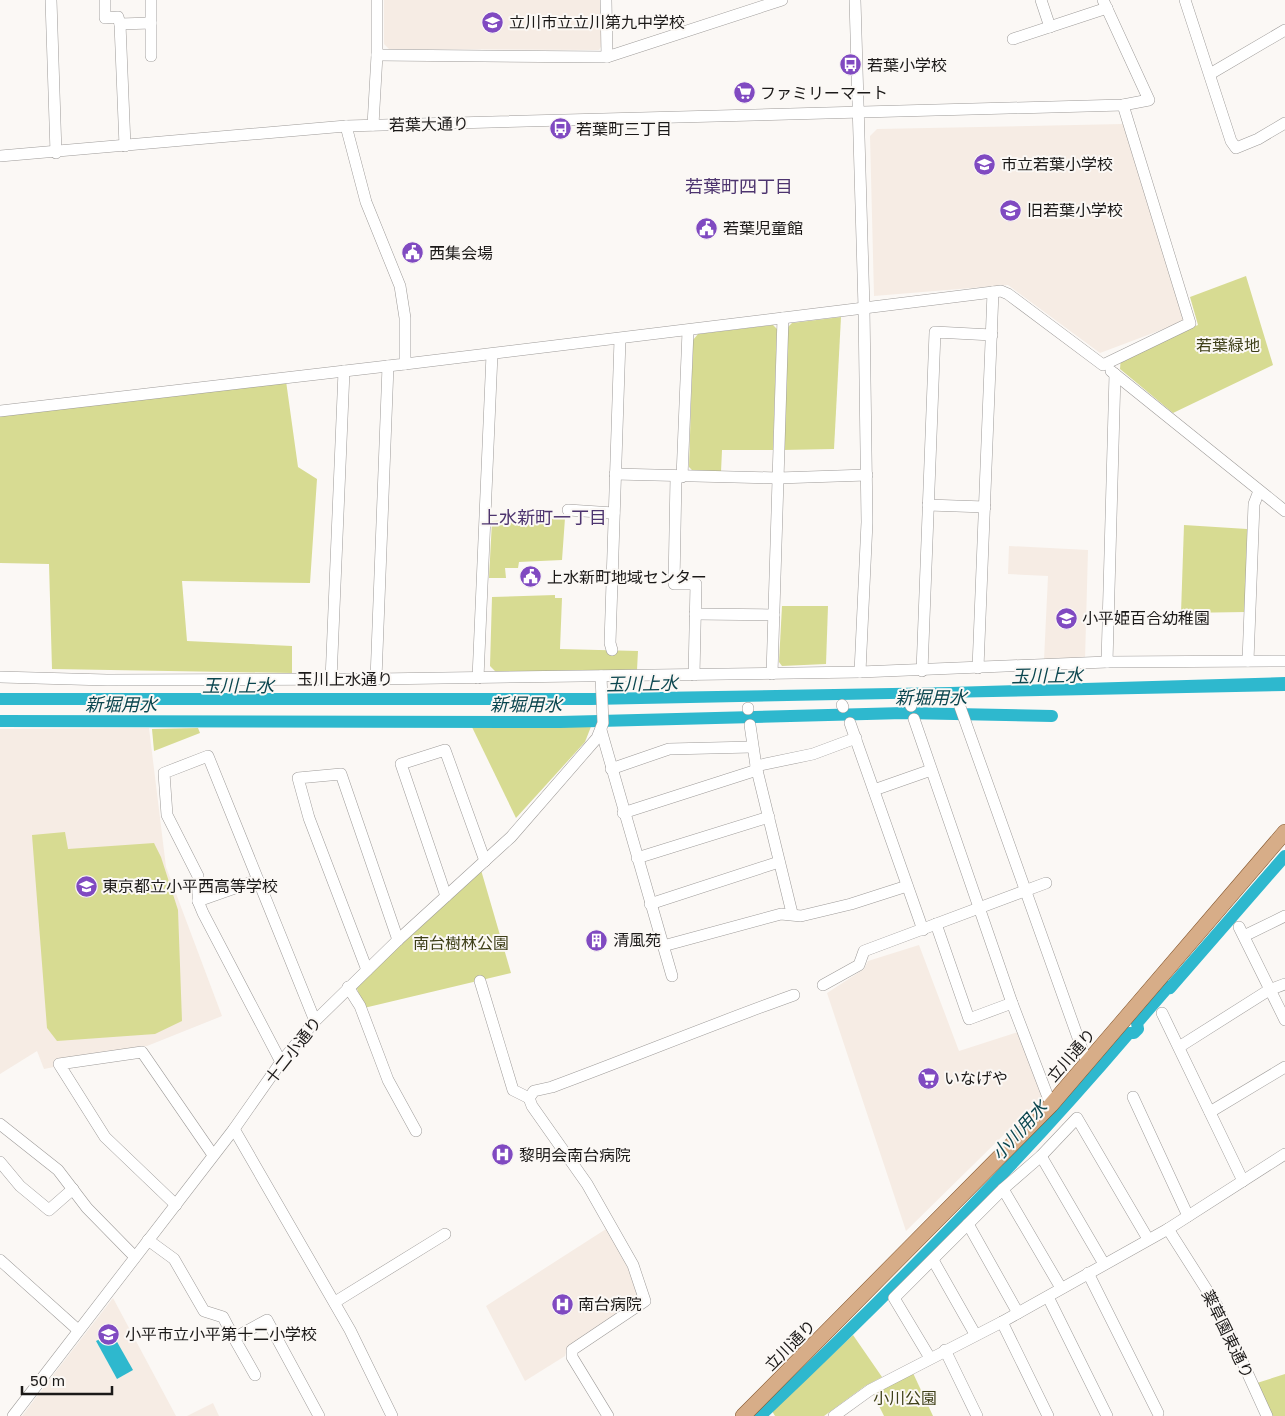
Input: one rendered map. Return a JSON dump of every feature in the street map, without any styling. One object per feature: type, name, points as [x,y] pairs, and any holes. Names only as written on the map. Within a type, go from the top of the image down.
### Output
[{"type":"main road","name":"立川通り","points":[[743,1416],[1051,1105],[1285,832]]},
{"type":"street","points":[[52,0],[56,152]]},
{"type":"street","points":[[105,0],[105,18],[118,18],[120,24],[124,146]]},
{"type":"street","points":[[151,0],[151,56]]},
{"type":"street","points":[[373,125],[377,55],[377,0]]},
{"type":"street","points":[[606,0],[607,56]]},
{"type":"street","points":[[377,55],[607,56],[782,0]]},
{"type":"street","points":[[855,0],[867,475],[860,672]]},
{"type":"street","points":[[1041,0],[1050,27]]},
{"type":"street","points":[[1185,0],[1231,141],[1236,148],[1258,139],[1285,123]]},
{"type":"street","points":[[1013,39],[1050,27],[1105,4]]},
{"type":"street","name":"若葉大通り","points":[[0,156],[346,126],[1123,105],[1149,100],[1105,4]]},
{"type":"street","points":[[120,24],[151,23]]},
{"type":"street","points":[[1210,74],[1285,30]]},
{"type":"street","points":[[1103,365],[1190,323],[1123,105]]},
{"type":"street","points":[[346,126],[366,202],[400,286],[405,318],[405,364]]},
{"type":"street","points":[[0,411],[688,331],[1001,291],[1008,294],[1115,374],[1285,511]]},
{"type":"street","points":[[978,668],[993,292]]},
{"type":"street","points":[[772,674],[783,318]]},
{"type":"street","points":[[688,331],[674,584],[696,584],[694,676]]},
{"type":"street","points":[[922,671],[935,332],[992,335]]},
{"type":"street","points":[[612,650],[610,643],[620,339]]},
{"type":"street","points":[[478,678],[492,354]]},
{"type":"street","points":[[376,679],[388,366]]},
{"type":"street","points":[[331,680],[344,371]]},
{"type":"street","points":[[1107,662],[1115,374]]},
{"type":"street","points":[[615,474],[778,478],[867,475]]},
{"type":"street","points":[[1248,661],[1254,504],[1260,491]]},
{"type":"street","points":[[928,505],[985,507]]},
{"type":"street","points":[[568,510],[614,513]]},
{"type":"street","points":[[696,614],[774,615]]},
{"type":"street","name":"玉川上水通り","points":[[0,677],[107,680],[331,680],[694,676],[922,671],[1107,662],[1285,661]]},
{"type":"street","points":[[601,676],[602,723],[611,769],[672,976]]},
{"type":"street","points":[[960,707],[1021,882],[1027,890],[1086,1063]]},
{"type":"street","points":[[914,719],[1012,1003],[1051,1105]]},
{"type":"street","points":[[850,722],[923,930]]},
{"type":"street","name":"十二小通り","points":[[13,1416],[234,1129],[281,1062],[315,1020],[398,940],[485,861],[539,806],[602,723]]},
{"type":"street","points":[[750,725],[752,747],[792,914]]},
{"type":"street","points":[[623,813],[757,768],[813,754],[856,738]]},
{"type":"street","points":[[611,769],[669,749],[752,747]]},
{"type":"street","points":[[446,896],[402,764],[445,750],[485,861]]},
{"type":"street","points":[[281,1062],[198,901],[198,876],[167,815],[164,774],[208,756],[315,1020]]},
{"type":"street","points":[[874,790],[932,770]]},
{"type":"street","points":[[367,970],[309,818],[298,778],[340,774],[398,940]]},
{"type":"street","points":[[637,858],[769,817]]},
{"type":"street","points":[[650,904],[779,862]]},
{"type":"street","points":[[198,901],[258,880]]},
{"type":"street","points":[[823,985],[859,966],[864,951],[1046,882]]},
{"type":"street","points":[[663,946],[721,929],[792,914],[801,916],[851,904],[907,886]]},
{"type":"street","points":[[1285,916],[1242,931],[1285,1020]]},
{"type":"street","points":[[936,924],[968,1019],[1012,1003]]},
{"type":"street","points":[[480,981],[513,1090],[529,1098],[532,1106],[587,1184],[633,1265],[645,1301],[572,1350],[572,1357],[608,1416]]},
{"type":"street","points":[[1179,1047],[1269,990],[1285,984]]},
{"type":"street","points":[[348,987],[360,1006],[388,1080],[416,1131]]},
{"type":"street","points":[[529,1098],[534,1091],[552,1087],[666,1045],[724,1019],[794,995]]},
{"type":"street","points":[[1162,1013],[1243,1181]]},
{"type":"street","points":[[176,1205],[105,1137],[59,1064],[142,1052],[213,1155]]},
{"type":"street","points":[[1210,1112],[1285,1067]]},
{"type":"street","points":[[1133,1097],[1188,1216]]},
{"type":"street","points":[[930,1358],[894,1298],[1003,1189],[1042,1156],[1077,1118],[1148,1239]]},
{"type":"street","points":[[0,1124],[58,1170],[87,1208],[135,1257]]},
{"type":"street","points":[[234,1129],[335,1302],[392,1416]]},
{"type":"street","points":[[834,1416],[870,1390],[975,1334],[1002,1322],[1168,1229],[1285,1154]]},
{"type":"street","points":[[1042,1156],[1104,1264]]},
{"type":"street","points":[[0,1162],[20,1186],[49,1210],[73,1189]]},
{"type":"street","points":[[1003,1189],[1061,1288]]},
{"type":"street","points":[[968,1224],[1018,1312]]},
{"type":"street","name":"薬草園東通り","points":[[1168,1229],[1217,1306],[1267,1416]]},
{"type":"street","points":[[335,1302],[445,1234]]},
{"type":"street","points":[[148,1240],[174,1259],[204,1311],[224,1317],[254,1375]]},
{"type":"street","points":[[0,1260],[78,1330]]},
{"type":"street","points":[[933,1260],[975,1334]]},
{"type":"street","points":[[1088,1273],[1158,1413]]},
{"type":"street","points":[[1048,1297],[1107,1416]]},
{"type":"street","points":[[234,1338],[266,1320],[319,1416]]},
{"type":"street","points":[[1002,1322],[1048,1416]]},
{"type":"street","points":[[945,1350],[977,1416]]},
{"type":"street","points":[[849,1405],[855,1416]]},
{"type":"shaded area","name":"立川市立立川第九中学校","points":[[384,0],[602,0],[602,45],[599,50],[389,49],[384,44]]},
{"type":"shaded area","name":"旧若葉小学校","points":[[1123,124],[1185,321],[1100,353],[1008,285],[874,296],[870,136],[877,129]]},
{"type":"shaded area","name":"小平姫百合幼稚園","points":[[1009,546],[1088,550],[1085,660],[1044,660],[1048,576],[1008,574]]},
{"type":"shaded area","name":"東京都立小平西高等学校","points":[[149,728],[166,867],[222,1016],[147,1046],[54,1060],[54,1067],[44,1069],[37,1051],[0,1074],[0,729]]},
{"type":"shaded area","points":[[919,945],[959,1051],[1018,1032],[1042,1097],[906,1231],[827,993],[864,969],[868,961]]},
{"type":"shaded area","name":"南台病院","points":[[606,1229],[625,1262],[640,1294],[638,1301],[567,1349],[565,1356],[525,1381],[486,1306]]},
{"type":"shaded area","name":"小平市立小平第十二小学校","points":[[113,1298],[176,1416],[22,1416],[57,1370]]},
{"type":"shaded area","points":[[213,1403],[219,1416],[187,1416]]},
{"type":"green space","name":"若葉緑地","points":[[1246,276],[1273,365],[1173,413],[1120,369],[1121,356],[1198,325],[1190,297]]},
{"type":"green space","points":[[841,317],[834,449],[783,450],[788,327],[792,323]]},
{"type":"green space","points":[[773,325],[777,329],[773,450],[722,450],[721,472],[694,472],[689,467],[693,340],[698,334]]},
{"type":"green space","points":[[286,381],[298,467],[317,479],[310,583],[182,581],[187,641],[292,646],[292,673],[52,669],[49,564],[0,563],[0,413]]},
{"type":"green space","points":[[565,518],[562,560],[519,562],[518,568],[505,568],[506,578],[489,578],[492,521]]},
{"type":"green space","points":[[1184,525],[1247,529],[1246,612],[1181,613]]},
{"type":"green space","points":[[555,595],[555,598],[562,598],[560,649],[638,651],[637,670],[496,672],[490,666],[492,597]]},
{"type":"green space","points":[[782,606],[828,606],[826,664],[782,666],[779,662]]},
{"type":"green space","points":[[592,724],[585,742],[516,818],[471,725]]},
{"type":"green space","points":[[198,728],[200,733],[154,751],[152,729]]},
{"type":"green space","points":[[65,832],[68,849],[154,843],[161,857],[178,910],[182,1021],[155,1034],[57,1041],[47,1028],[32,835]]},
{"type":"green space","name":"南台樹林公園","points":[[481,870],[511,973],[364,1008],[356,986]]},
{"type":"green space","points":[[853,1335],[882,1377],[865,1386],[824,1416],[775,1416],[772,1411]]},
{"type":"green space","name":"小川公園","points":[[913,1373],[933,1416],[884,1416],[873,1394]]},
{"type":"green space","points":[[1285,1374],[1285,1416],[1272,1416],[1257,1383]]},
{"type":"water","points":[[1285,677],[1285,691],[591,705],[0,705],[0,693],[593,693],[950,687]]},
{"type":"water","points":[[112,1333],[133,1370],[117,1379],[96,1341]]},
{"type":"waterway","name":"新堀用水","points":[[0,721],[560,722],[904,713],[1052,716]]},
{"type":"waterway","name":"小川用水","points":[[760,1416],[856,1324],[996,1181],[1129,1033],[1134,1033],[1138,1029],[1137,1023],[1285,856]]},
{"type":"place","name":"立川市立立川第九中学校","points":[[493,22]]},
{"type":"place","name":"若葉小学校","points":[[851,65]]},
{"type":"place","name":"ファミリーマート","points":[[744,93]]},
{"type":"place","name":"若葉町三丁目","points":[[560,129]]},
{"type":"place","name":"市立若葉小学校","points":[[985,164]]},
{"type":"place","name":"旧若葉小学校","points":[[1011,210]]},
{"type":"place","name":"若葉児童館","points":[[707,228]]},
{"type":"place","name":"西集会場","points":[[413,253]]},
{"type":"place","name":"上水新町地域センター","points":[[531,577]]},
{"type":"place","name":"小平姫百合幼稚園","points":[[1066,618]]},
{"type":"place","name":"東京都立小平西高等学校","points":[[86,886]]},
{"type":"place","name":"清風苑","points":[[597,940]]},
{"type":"place","name":"いなげや","points":[[928,1078]]},
{"type":"place","name":"黎明会南台病院","points":[[503,1155]]},
{"type":"place","name":"南台病院","points":[[562,1304]]},
{"type":"place","name":"小平市立小平第十二小学校","points":[[109,1334]]},
{"type":"district","name":"若葉町四丁目","points":[[739,186]]},
{"type":"district","name":"上水新町一丁目","points":[[544,517]]},
{"type":"water label","name":"玉川上水","points":[[1047,675]]},
{"type":"water label","name":"玉川上水","points":[[642,683]]},
{"type":"water label","name":"玉川上水","points":[[238,685]]}]
